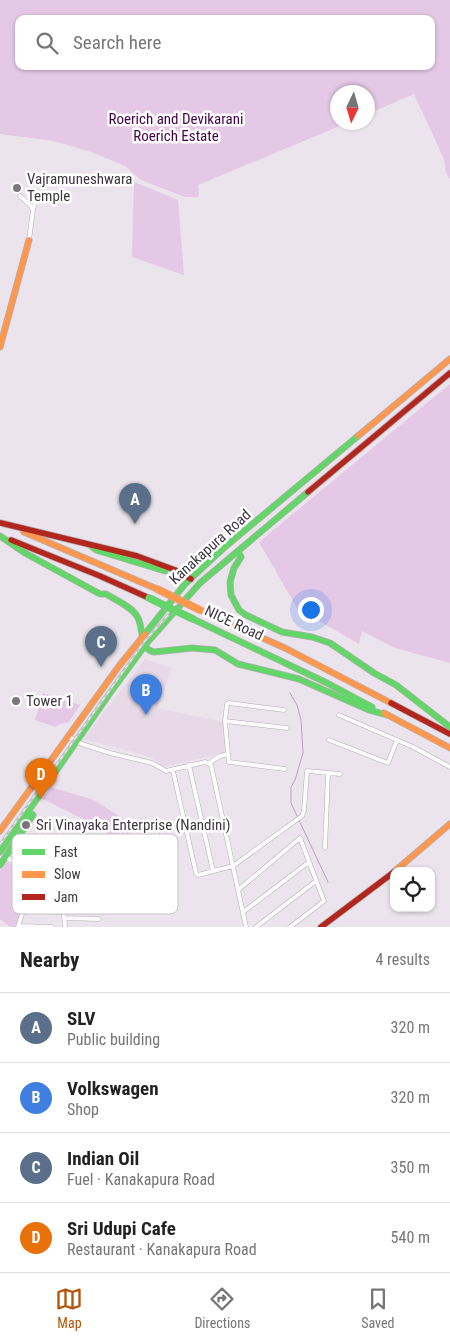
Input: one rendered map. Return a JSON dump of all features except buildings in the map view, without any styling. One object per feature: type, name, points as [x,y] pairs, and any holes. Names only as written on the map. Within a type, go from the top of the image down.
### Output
[{"type":"main road","points":[[0,347],[29,240]]},
{"type":"main road","name":"Kanakapura Road","points":[[0,831],[142,636],[191,579],[226,546],[450,359]]},
{"type":"main road","name":"Kanakapura Road","points":[[15,834],[28,811],[110,692],[144,647],[200,583],[450,373]]},
{"type":"main road","points":[[270,511],[277,518]]},
{"type":"main road","points":[[1,523],[137,556],[175,570],[191,579]]},
{"type":"main road","name":"NICE Road","points":[[1,523],[71,551],[285,648],[450,734]]},
{"type":"main road","points":[[0,536],[25,553],[100,594],[106,594],[132,610],[142,627],[144,647],[148,651],[184,648],[215,650],[238,664],[299,679],[369,710],[387,715]]},
{"type":"main road","name":"NICE Road","points":[[0,536],[149,598],[327,683],[450,748]]},
{"type":"main road","points":[[238,551],[241,557],[234,568],[230,589],[239,610],[282,632],[312,637],[330,643],[374,673],[396,685],[450,727]]},
{"type":"main road","name":"Kanakapura Road","points":[[0,823],[10,816]]},
{"type":"main road","points":[[399,867],[450,824]]},
{"type":"main road","name":"Kanakapura Road","points":[[0,865],[12,839]]},
{"type":"main road","points":[[321,927],[390,874]]},
{"type":"street","points":[[29,240],[37,194]]},
{"type":"street","points":[[20,196],[33,210]]},
{"type":"street","points":[[284,710],[230,702],[227,704],[225,721],[229,762],[285,769]]},
{"type":"street","points":[[339,715],[397,740],[450,767]]},
{"type":"street","points":[[225,721],[287,728]]},
{"type":"street","points":[[68,737],[110,753],[152,763],[166,772],[189,765],[209,763],[220,756],[228,754]]},
{"type":"street","points":[[329,740],[388,763],[397,740]]},
{"type":"street","points":[[209,763],[211,765],[246,927]]},
{"type":"street","points":[[189,765],[213,871]]},
{"type":"street","points":[[173,770],[198,875],[233,866],[302,816],[307,771],[340,774]]},
{"type":"street","points":[[325,848],[328,773]]},
{"type":"street","points":[[238,890],[300,838],[324,900],[290,927]]},
{"type":"street","points":[[243,912],[309,862]]},
{"type":"street","points":[[256,927],[316,881]]},
{"type":"street","points":[[22,914],[18,926],[52,927]]},
{"type":"street","points":[[63,914],[65,927]]},
{"type":"street","points":[[64,918],[99,919]]},
{"type":"shaded area","points":[[145,659],[172,668],[157,708],[223,722],[228,752],[163,767],[151,757],[84,739]]},
{"type":"green space","name":"Roerich and Devikarani Roerich Estate","points":[[0,0],[450,0],[450,179],[446,173],[444,159],[414,94],[375,111],[375,85],[330,85],[330,130],[198,185],[199,197],[185,197],[141,180],[125,166],[91,152],[54,141],[0,134]]},
{"type":"green space","points":[[134,182],[178,200],[184,275],[132,257]]},
{"type":"green space","points":[[450,384],[450,663],[395,648],[362,631],[359,644],[297,608],[259,542]]},
{"type":"green space","points":[[43,693],[80,705],[68,723],[62,723],[55,727],[35,720]]},
{"type":"green space","points":[[50,787],[94,800],[133,825],[128,834],[109,834],[43,799]]},
{"type":"green space","points":[[7,862],[12,865],[12,914],[20,914],[15,927],[10,927],[0,919],[0,871]]},
{"type":"waterway","points":[[290,693],[297,705],[301,720],[303,753],[291,787],[291,803],[328,882]]},
{"type":"railway","points":[[0,844],[144,642],[168,615]]},
{"type":"traffic: fast","points":[[145,634],[185,584],[226,546],[358,436]]},
{"type":"traffic: fast","points":[[12,834],[146,644],[200,583],[308,492]]},
{"type":"traffic: fast","points":[[0,536],[25,553],[100,594],[106,594],[129,608],[138,618],[144,643],[149,650],[154,652],[192,648],[215,650],[238,664],[299,679],[369,710],[387,715]]},
{"type":"traffic: fast","points":[[90,545],[96,550],[165,571]]},
{"type":"traffic: fast","points":[[238,551],[241,557],[234,568],[230,582],[231,595],[239,610],[282,632],[312,637],[330,643],[374,673],[396,685],[450,727]]},
{"type":"traffic: fast","points":[[149,598],[193,619]]},
{"type":"traffic: fast","points":[[193,619],[327,683],[372,707]]},
{"type":"traffic: fast","points":[[20,834],[33,815],[28,811]]},
{"type":"traffic: fast","points":[[0,852],[12,835]]},
{"type":"traffic: fast","points":[[0,865],[12,847]]},
{"type":"traffic: slow","points":[[0,347],[29,240]]},
{"type":"traffic: slow","points":[[358,436],[450,359]]},
{"type":"traffic: slow","points":[[24,532],[157,589]]},
{"type":"traffic: slow","points":[[157,589],[200,610]]},
{"type":"traffic: slow","points":[[200,610],[285,648],[391,703]]},
{"type":"traffic: slow","points":[[0,831],[119,666],[145,634]]},
{"type":"traffic: slow","points":[[384,713],[450,748]]},
{"type":"traffic: slow","points":[[400,867],[450,824]]},
{"type":"traffic: jam","points":[[308,492],[450,373]]},
{"type":"traffic: jam","points":[[1,523],[137,556],[175,570],[191,579]]},
{"type":"traffic: jam","points":[[11,540],[149,598]]},
{"type":"traffic: jam","points":[[391,703],[450,734]]},
{"type":"traffic: jam","points":[[321,927],[390,875]]},
{"type":"place","name":"Vajramuneshwara Temple","points":[[17,188]]},
{"type":"place","name":"SLV","points":[[135,524]]},
{"type":"place","name":"Indian Oil","points":[[101,667]]},
{"type":"place","name":"Tower 1","points":[[16,701]]},
{"type":"place","name":"Volkswagen","points":[[146,715]]},
{"type":"place","name":"Sri Udupi Cafe","points":[[41,799]]},
{"type":"place","name":"Sri Vinayaka Enterprise (Nandini)","points":[[26,825]]}]
